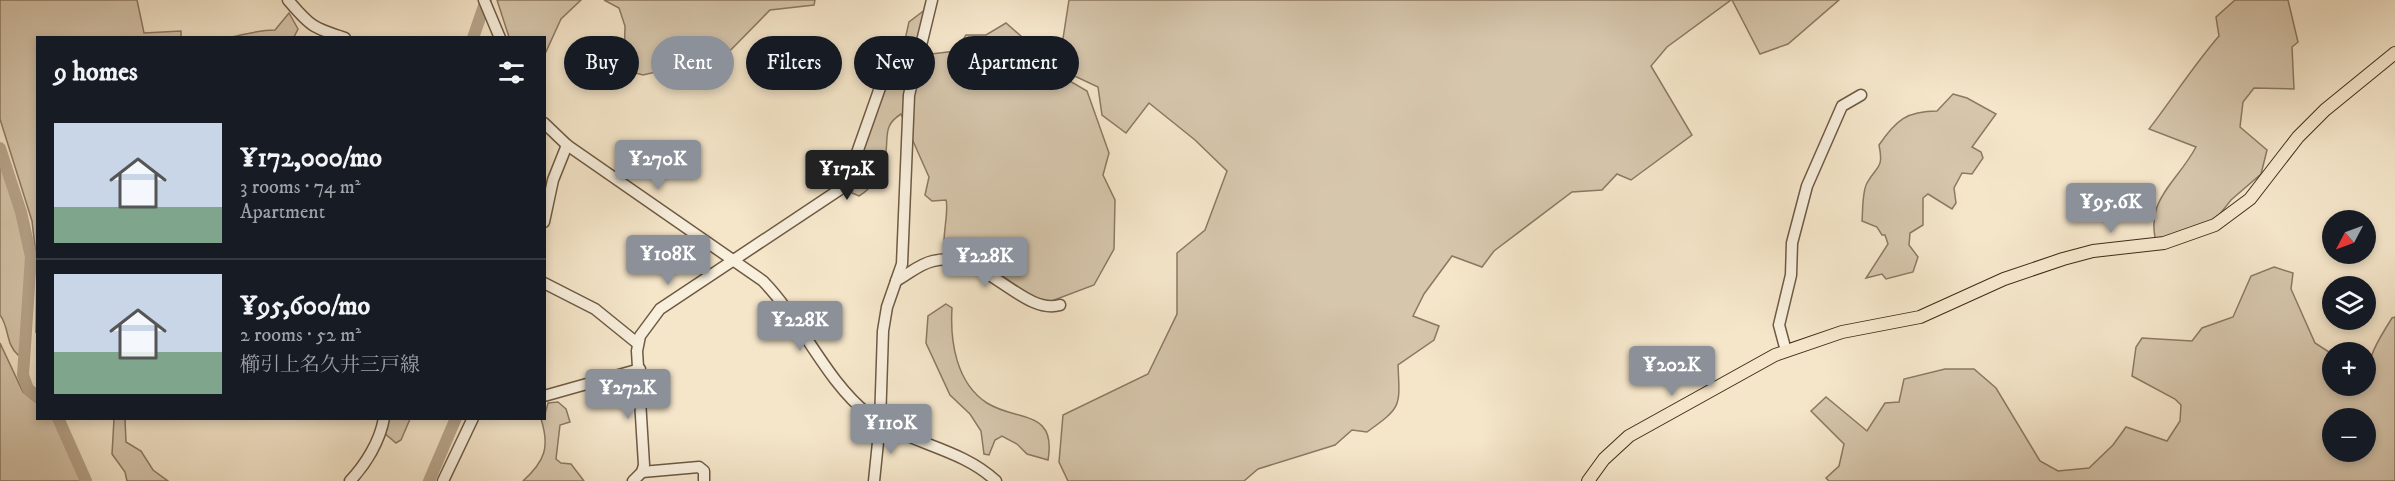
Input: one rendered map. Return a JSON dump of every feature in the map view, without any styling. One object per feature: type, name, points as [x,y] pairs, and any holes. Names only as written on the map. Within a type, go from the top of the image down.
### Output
[{"type":"main road","points":[[1588,481],[1604,459],[1629,436],[1786,351],[1852,330],[1920,317],[2004,279],[2063,259],[2093,251],[2164,243],[2215,225],[2250,199],[2298,137],[2325,110],[2395,53]]},
{"type":"street","points":[[288,0],[308,24],[339,36]]},
{"type":"street","points":[[484,0],[499,36]]},
{"type":"street","points":[[874,481],[880,423],[883,331],[902,264],[909,95],[932,0]]},
{"type":"street","points":[[633,481],[642,472],[644,465],[637,343],[660,309],[842,188],[847,181],[879,90]]},
{"type":"street","points":[[1786,351],[1779,325],[1791,275],[1792,243],[1807,186],[1842,106],[1860,95]]},
{"type":"street","points":[[546,125],[567,146],[734,260],[777,296],[842,387],[865,412],[880,423],[969,460],[996,481]]},
{"type":"street","points":[[546,213],[553,180],[567,146]]},
{"type":"street","points":[[897,281],[925,263],[947,259],[984,270],[1031,302],[1050,308],[1060,305]]},
{"type":"street","points":[[546,283],[606,316],[637,343]]},
{"type":"street","points":[[546,395],[640,369]]},
{"type":"street","points":[[350,481],[373,449],[383,420]]},
{"type":"street","points":[[443,481],[471,420]]},
{"type":"street","points":[[642,472],[699,467],[705,471],[704,481]]},
{"type":"shaded area","points":[[0,0],[137,0],[144,33],[181,31],[181,36],[36,36],[36,255],[32,221],[0,119]]},
{"type":"shaded area","points":[[497,0],[581,0],[561,19],[546,52],[546,36],[509,36]]},
{"type":"shaded area","points":[[604,0],[815,0],[814,5],[770,10],[734,47],[734,36],[651,36],[651,73],[643,75],[639,74],[639,36],[625,36],[625,26],[619,8]]},
{"type":"shaded area","points":[[1069,0],[1731,0],[1667,47],[1651,66],[1692,135],[1631,180],[1617,174],[1602,190],[1572,192],[1494,251],[1482,267],[1452,256],[1424,294],[1413,316],[1439,326],[1434,340],[1398,365],[1399,390],[1393,411],[1367,432],[1352,430],[1335,445],[1258,469],[1244,481],[1068,481],[1059,462],[1063,415],[1148,374],[1177,314],[1177,253],[1205,230],[1227,171],[1195,140],[1149,103],[1126,133],[1102,115],[1098,87],[1079,78],[1079,36],[1063,36]]},
{"type":"shaded area","points":[[1732,0],[1839,0],[1788,44],[1760,54]]},
{"type":"shaded area","points":[[2235,0],[2288,0],[2298,42],[2292,47],[2294,89],[2254,88],[2243,102],[2240,127],[2267,150],[2261,174],[2231,200],[2212,224],[2158,249],[2154,232],[2157,205],[2196,147],[2149,129],[2219,36],[2216,17]]},
{"type":"shaded area","points":[[926,9],[920,36],[906,36],[909,22]]},
{"type":"shaded area","points":[[289,13],[298,29],[294,36],[236,36],[258,31],[275,30]]},
{"type":"shaded area","points":[[1006,23],[1021,36],[965,36],[986,35]]},
{"type":"shaded area","points":[[947,52],[947,90],[1079,90],[1079,86],[1087,91],[1109,153],[1103,175],[1115,200],[1114,249],[1094,285],[1049,302],[1036,299],[992,269],[991,252],[974,239],[955,255],[944,246],[946,200],[932,201],[925,195],[929,177],[901,114],[889,126],[885,158],[877,177],[859,196],[852,193],[855,172],[885,90],[935,90],[935,54]]},
{"type":"shaded area","points":[[1953,94],[1967,98],[1996,114],[1972,147],[1981,152],[1983,158],[1972,174],[1962,173],[1954,188],[1956,203],[1952,209],[1928,194],[1923,198],[1923,225],[1910,233],[1909,245],[1918,257],[1913,272],[1886,279],[1882,274],[1866,278],[1888,244],[1885,235],[1882,235],[1877,227],[1862,221],[1865,187],[1881,159],[1879,145],[1897,123],[1910,115],[1937,111]]},
{"type":"shaded area","points":[[0,163],[16,209],[27,259],[21,353],[18,355],[11,346],[0,315]]},
{"type":"shaded area","points":[[2274,267],[2293,273],[2291,289],[2315,343],[2322,348],[2322,396],[2376,396],[2376,346],[2392,318],[2395,317],[2395,481],[1829,481],[1826,478],[1839,466],[1844,444],[1811,411],[1826,397],[1867,431],[1885,403],[1899,402],[1904,379],[1945,369],[1974,369],[1996,388],[2040,461],[2058,471],[2089,468],[2113,445],[2126,427],[2167,441],[2180,421],[2181,405],[2175,399],[2132,376],[2136,347],[2142,338],[2192,341],[2202,328],[2233,317],[2251,276]]},
{"type":"shaded area","points":[[946,304],[952,308],[954,347],[968,384],[987,403],[1041,425],[1046,432],[1049,444],[1048,460],[1027,454],[1017,444],[1002,436],[995,440],[989,455],[984,454],[981,431],[970,414],[950,395],[926,343],[928,316]]},
{"type":"shaded area","points":[[0,343],[23,392],[36,402],[36,420],[54,420],[82,481],[0,481]]},
{"type":"shaded area","points":[[558,402],[566,409],[570,422],[560,425],[556,459],[561,463],[571,464],[584,481],[523,481],[536,467],[544,453],[545,438],[541,420],[546,420],[548,403]]},
{"type":"shaded area","points":[[114,420],[125,420],[126,442],[141,451],[153,470],[168,481],[127,481],[125,472],[112,454]]},
{"type":"shaded area","points":[[389,420],[410,420],[401,440],[396,443],[383,432]]},
{"type":"waterway","points":[[474,36],[486,0]]},
{"type":"waterway","points":[[0,148],[21,212],[31,257],[23,375],[28,389],[36,395]]},
{"type":"waterway","points":[[59,420],[86,481]]},
{"type":"waterway","points":[[429,481],[455,420]]}]
